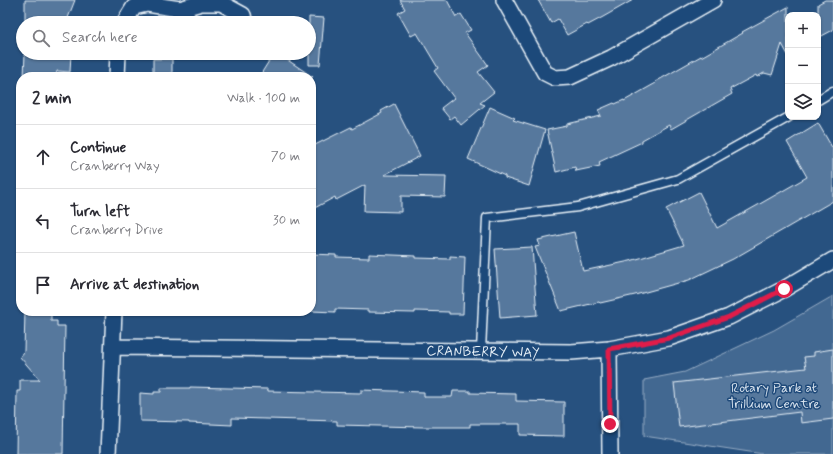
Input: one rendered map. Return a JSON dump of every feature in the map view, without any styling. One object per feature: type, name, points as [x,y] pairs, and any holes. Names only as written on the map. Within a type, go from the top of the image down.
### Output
[{"type":"street","points":[[504,0],[545,73],[555,78],[570,77],[611,58],[713,0]]},
{"type":"street","points":[[128,16],[134,7],[147,4],[180,9],[201,3],[221,3],[243,16]]},
{"type":"street","points":[[180,9],[186,16]]},
{"type":"street","points":[[117,72],[118,60]]},
{"type":"street","name":"CRANBERRY WAY","points":[[113,347],[571,352],[609,349],[669,338],[729,317],[784,289],[833,260]]},
{"type":"street","points":[[108,454],[114,316]]},
{"type":"street","points":[[609,349],[610,454]]},
{"type":"lane","points":[[821,98],[833,91]]},
{"type":"lane","points":[[481,351],[487,218],[578,207],[678,179],[785,119]]},
{"type":"green space","name":"Rotary Park at Trillium Centre","points":[[833,296],[833,454],[763,454],[644,436],[644,380],[685,372],[774,330]]},
{"type":"building","points":[[25,0],[75,0],[69,16],[25,16]]},
{"type":"building","points":[[400,0],[447,0],[456,17],[461,14],[471,30],[465,33],[488,65],[478,72],[494,92],[480,103],[485,105],[461,125],[454,116],[450,119],[441,108],[454,98],[434,71],[438,68],[417,33],[411,36],[398,13],[405,9]]},
{"type":"building","points":[[538,0],[633,0],[567,35],[558,19],[551,23]]},
{"type":"building","points":[[825,0],[833,0],[833,30],[821,36],[821,12],[818,12],[818,4]]},
{"type":"building","points":[[788,7],[788,12],[785,12],[785,50],[782,44],[772,75],[764,73],[757,77],[756,75],[730,89],[732,94],[671,129],[669,125],[642,140],[642,142],[599,162],[600,166],[576,171],[575,167],[556,172],[547,130],[601,116],[598,110],[614,103],[624,101],[743,33],[742,32]]},
{"type":"building","points":[[316,17],[324,18],[320,65],[309,65],[309,60],[316,60]]},
{"type":"building","points":[[25,60],[71,60],[70,72],[24,72]]},
{"type":"building","points":[[153,60],[172,60],[172,72],[153,72]]},
{"type":"building","points":[[270,60],[288,60],[306,72],[262,72]]},
{"type":"building","points":[[394,104],[420,156],[384,175],[446,176],[445,197],[401,196],[401,212],[364,211],[365,185],[336,200],[335,197],[316,207],[316,144],[351,127],[352,129],[382,113],[381,111]]},
{"type":"building","points":[[490,107],[515,118],[513,120],[545,130],[529,186],[505,178],[505,176],[468,159]]},
{"type":"building","points":[[818,123],[833,149],[833,201],[733,259],[689,280],[635,295],[561,311],[535,247],[540,246],[538,240],[574,232],[583,271],[630,261],[684,245],[666,209],[699,192],[717,228],[758,205],[807,177],[787,142]]},
{"type":"building","points":[[532,247],[537,315],[500,318],[495,249]]},
{"type":"building","points":[[316,254],[336,255],[336,257],[369,258],[369,254],[416,256],[416,258],[450,259],[450,256],[465,257],[463,314],[415,311],[415,313],[368,312],[368,310],[335,309],[335,312],[316,311]]},
{"type":"building","points":[[25,316],[51,316],[51,321],[57,321],[57,326],[65,326],[63,454],[16,454],[17,391],[20,391],[20,380],[40,380],[20,357],[24,352]]},
{"type":"building","points":[[833,349],[833,419],[801,423],[800,412],[679,427],[674,383],[806,368],[804,357],[814,356],[814,352]]},
{"type":"building","points":[[190,387],[268,389],[268,391],[361,393],[361,390],[424,392],[424,397],[452,397],[453,391],[516,394],[516,401],[564,402],[564,436],[520,435],[520,424],[470,424],[470,427],[423,427],[337,425],[337,421],[232,418],[232,425],[140,421],[140,393],[154,394],[154,392],[161,392],[161,388]]},
{"type":"route","points":[[610,424],[609,349],[669,338],[729,317],[784,289]]}]
